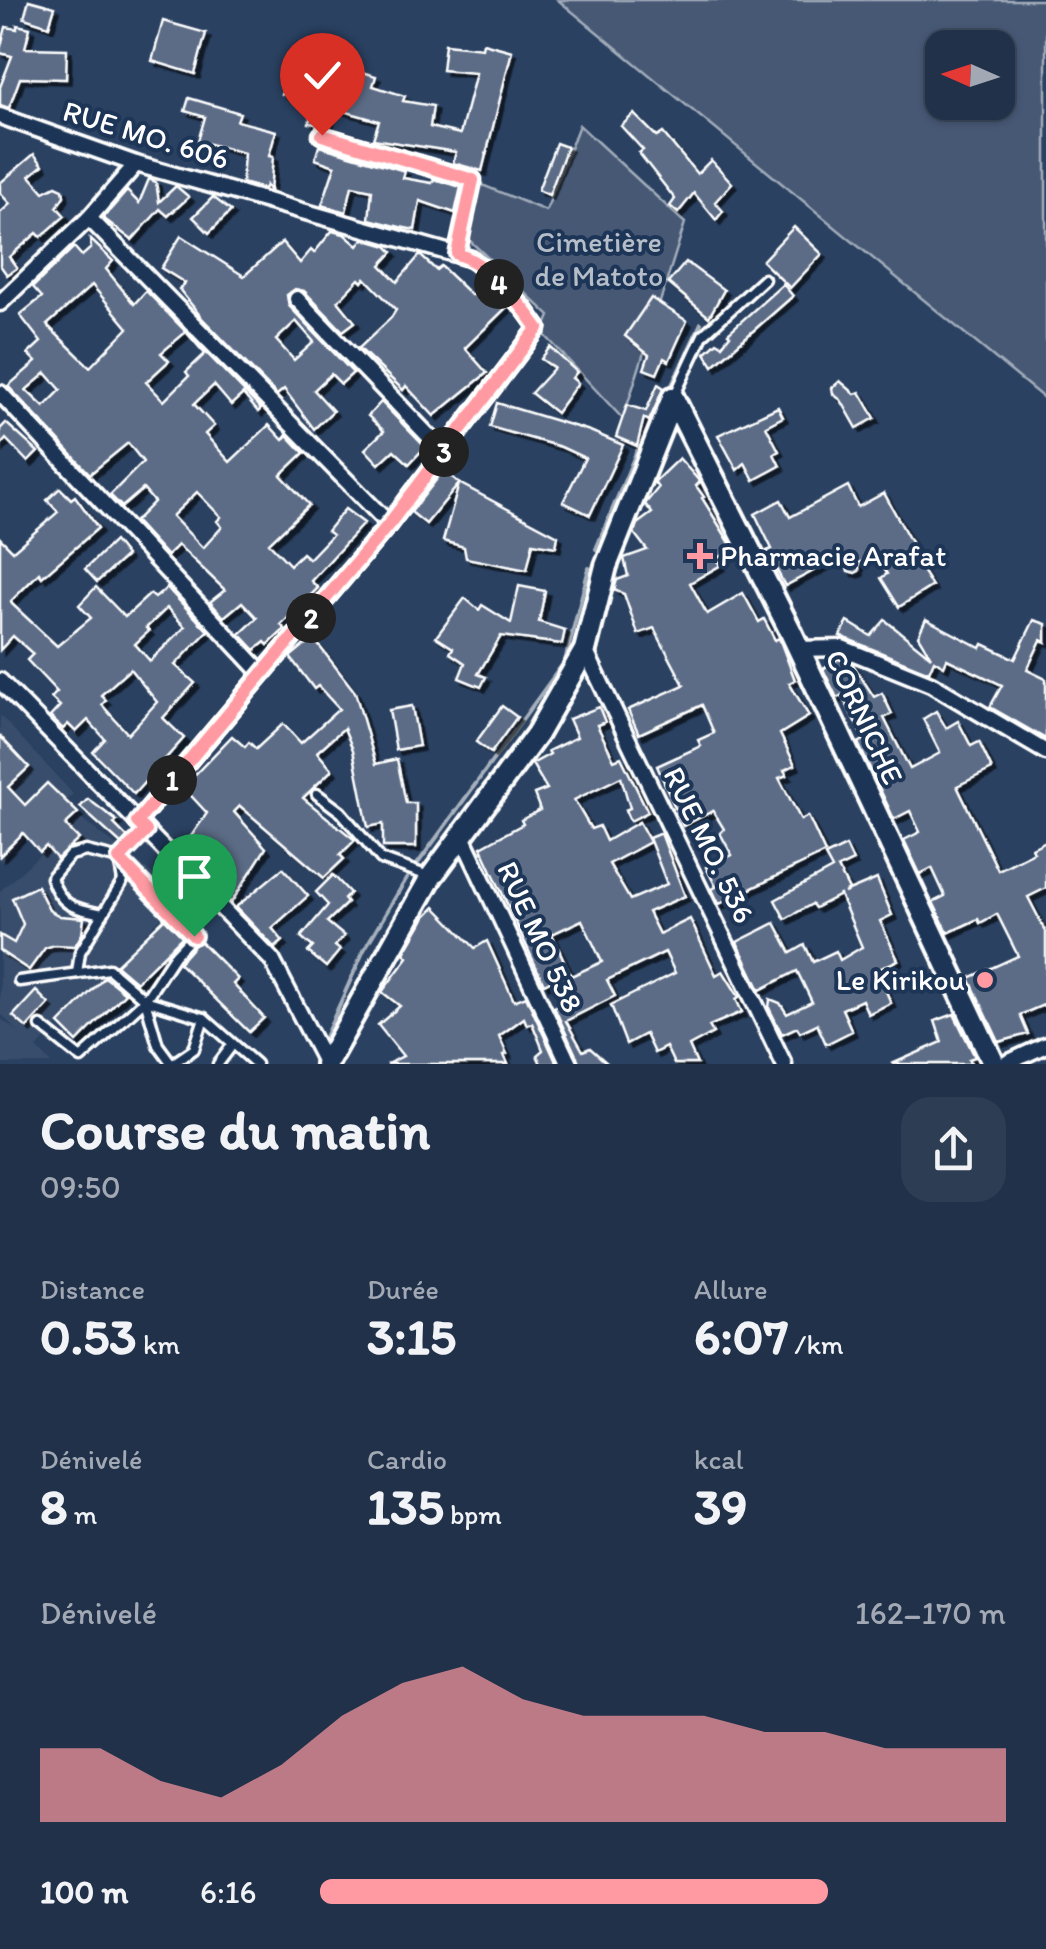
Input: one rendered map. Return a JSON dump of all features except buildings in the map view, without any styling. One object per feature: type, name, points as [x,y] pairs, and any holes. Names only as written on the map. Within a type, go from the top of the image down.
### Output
[{"type":"street","name":"RUE MO. 606","points":[[0,116],[136,164],[472,259],[524,308],[538,328],[444,452]]},
{"type":"street","points":[[322,135],[473,180],[457,254]]},
{"type":"street","points":[[0,303],[90,218],[136,164]]},
{"type":"street","points":[[90,218],[389,524]]},
{"type":"street","points":[[141,826],[261,672],[301,630],[444,452],[297,299]]},
{"type":"street","points":[[0,393],[261,672]]},
{"type":"street","points":[[326,1064],[431,877],[537,734],[585,650],[606,566],[673,398]]},
{"type":"street","name":"CORNICHE","points":[[673,398],[798,649],[994,1064]]},
{"type":"street","points":[[798,649],[842,648],[931,684],[1045,753]]},
{"type":"street","name":"RUE MO. 536","points":[[585,650],[784,1064]]},
{"type":"street","points":[[0,682],[272,960],[326,1064]]},
{"type":"street","name":"RUE MO 538","points":[[461,834],[569,1064]]},
{"type":"street","points":[[1005,1064],[1046,1045]]},
{"type":"lane","points":[[673,398],[703,335],[764,280]]},
{"type":"lane","points":[[317,794],[341,812],[381,859],[431,877]]},
{"type":"lane","points":[[77,973],[80,952],[122,880],[119,859],[141,826]]},
{"type":"lane","points":[[41,1026],[80,1058],[145,1000],[174,956],[194,936],[119,859],[86,851],[70,854],[50,878],[56,894],[72,908],[103,914]]},
{"type":"lane","points":[[19,982],[109,968],[145,1000],[204,1018],[256,1064]]},
{"type":"lane","points":[[145,1000],[158,1045],[172,1064],[194,1049],[204,1018]]},
{"type":"lane","points":[[218,1064],[233,1044]]},
{"type":"shaded area","points":[[0,715],[73,794],[0,862]]},
{"type":"shaded area","points":[[80,818],[181,896],[37,1048],[52,1064],[0,1064],[0,1018],[21,1034],[0,1013],[0,891]]},
{"type":"green space","points":[[558,0],[1046,0],[1046,400]]},
{"type":"green space","name":"Cimetière de Matoto","points":[[579,125],[685,223],[623,419],[543,333],[550,316],[469,240],[480,184],[546,211]]},
{"type":"waterway","points":[[670,389],[701,323]]},
{"type":"waterway","points":[[596,549],[638,448]]},
{"type":"waterway","points":[[416,866],[565,661],[589,568]]},
{"type":"waterway","points":[[322,1044],[364,950],[408,876]]},
{"type":"place","name":"Pharmacie Arafat","points":[[700,556]]},
{"type":"place","name":"Le Kirikou","points":[[985,980]]},
{"type":"route","points":[[194,936],[119,859],[146,831],[137,822],[389,524],[538,328],[524,308],[472,259],[457,254],[473,180],[322,135]]}]
